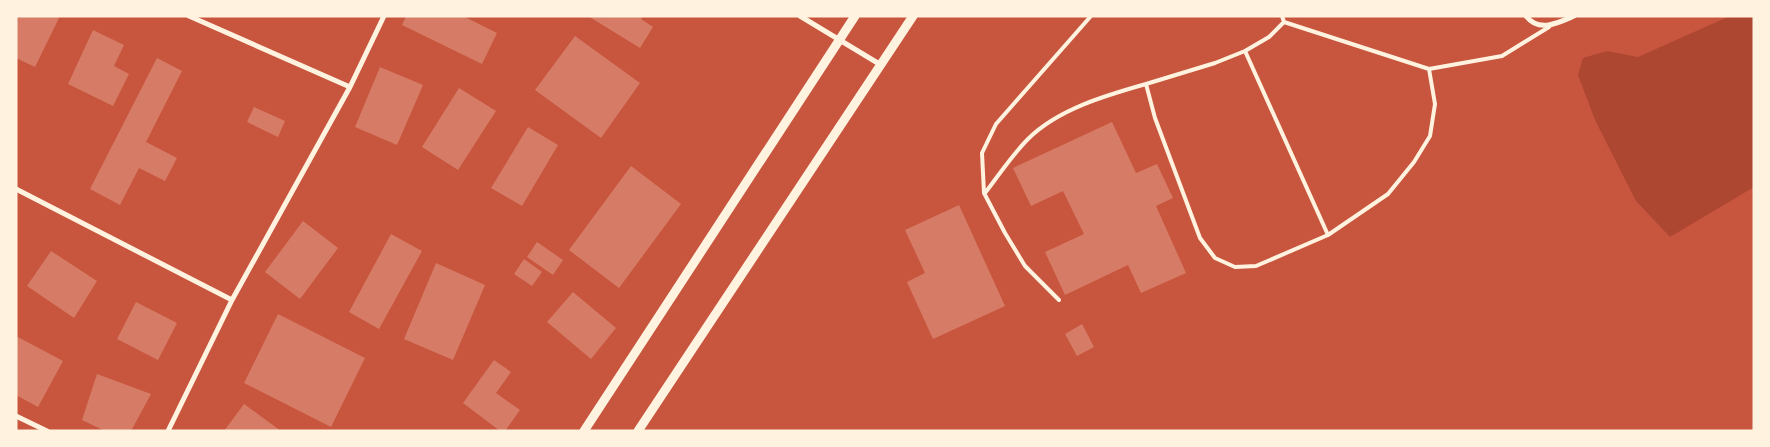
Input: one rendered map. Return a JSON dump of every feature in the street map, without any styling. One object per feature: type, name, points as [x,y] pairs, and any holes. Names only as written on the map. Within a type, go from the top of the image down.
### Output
[{"type":"street","points":[[189,16],[350,87]]},
{"type":"street","points":[[168,431],[232,300],[350,87],[384,16]]},
{"type":"street","points":[[800,16],[881,65]]},
{"type":"street","points":[[584,431],[855,16]]},
{"type":"street","points":[[638,431],[913,16]]},
{"type":"street","points":[[1526,16],[1530,22],[1549,27],[1574,16]]},
{"type":"street","points":[[16,189],[232,300]]},
{"type":"street","points":[[16,416],[47,431]]},
{"type":"lane","points":[[1058,300],[1025,266],[984,194],[982,153],[996,124],[1091,16]]},
{"type":"lane","points":[[1282,16],[1284,22]]},
{"type":"lane","points":[[984,194],[1029,138],[1059,116],[1101,97],[1215,63],[1245,51],[1269,37],[1284,22]]},
{"type":"lane","points":[[1284,22],[1429,69],[1502,56],[1549,27]]},
{"type":"lane","points":[[1245,51],[1328,235]]},
{"type":"lane","points":[[1146,84],[1155,118],[1200,238],[1215,258],[1235,267],[1256,266],[1328,235],[1388,194],[1430,136],[1434,104],[1429,69]]},
{"type":"shaded area","points":[[1730,16],[1754,16],[1754,187],[1670,237],[1636,201],[1595,120],[1578,75],[1583,58],[1607,51],[1638,57]]},
{"type":"building","points":[[16,16],[55,16],[59,18],[35,67],[16,58]]},
{"type":"building","points":[[406,16],[463,16],[497,33],[482,64],[402,25]]},
{"type":"building","points":[[588,16],[643,16],[641,19],[653,27],[640,48]]},
{"type":"building","points":[[93,30],[124,45],[114,66],[129,74],[113,106],[68,84]]},
{"type":"building","points":[[575,36],[640,83],[601,138],[535,90]]},
{"type":"building","points":[[157,58],[182,71],[146,142],[177,158],[165,181],[139,168],[120,205],[90,189]]},
{"type":"building","points":[[380,67],[423,85],[397,145],[355,127]]},
{"type":"building","points":[[459,88],[496,111],[458,170],[422,147]]},
{"type":"building","points":[[254,107],[285,121],[278,137],[247,122]]},
{"type":"building","points":[[1112,122],[1136,173],[1157,164],[1173,198],[1156,206],[1186,273],[1141,293],[1128,265],[1065,295],[1045,252],[1084,234],[1063,191],[1031,206],[1013,168]]},
{"type":"building","points":[[528,127],[558,145],[522,206],[491,188]]},
{"type":"building","points":[[631,166],[681,204],[619,288],[569,250]]},
{"type":"building","points":[[959,205],[1005,306],[933,339],[907,282],[925,273],[905,230]]},
{"type":"building","points":[[303,221],[338,248],[300,299],[265,272]]},
{"type":"building","points":[[391,234],[422,251],[379,329],[349,312]]},
{"type":"building","points":[[537,242],[563,260],[553,275],[527,257]]},
{"type":"building","points":[[51,251],[97,281],[74,318],[27,286]]},
{"type":"building","points":[[524,259],[542,272],[532,286],[514,274]]},
{"type":"building","points":[[436,263],[485,285],[453,360],[404,339]]},
{"type":"building","points":[[573,292],[616,328],[591,359],[547,322]]},
{"type":"building","points":[[136,302],[177,323],[158,360],[117,339]]},
{"type":"building","points":[[278,314],[365,358],[331,427],[244,383]]},
{"type":"building","points":[[1082,324],[1094,347],[1077,356],[1065,334]]},
{"type":"building","points":[[16,336],[63,361],[38,407],[16,395]]},
{"type":"building","points":[[494,360],[511,372],[496,393],[520,410],[505,431],[500,431],[463,403]]},
{"type":"building","points":[[97,374],[151,394],[131,431],[105,431],[82,420]]},
{"type":"building","points":[[244,404],[281,431],[224,431]]}]
